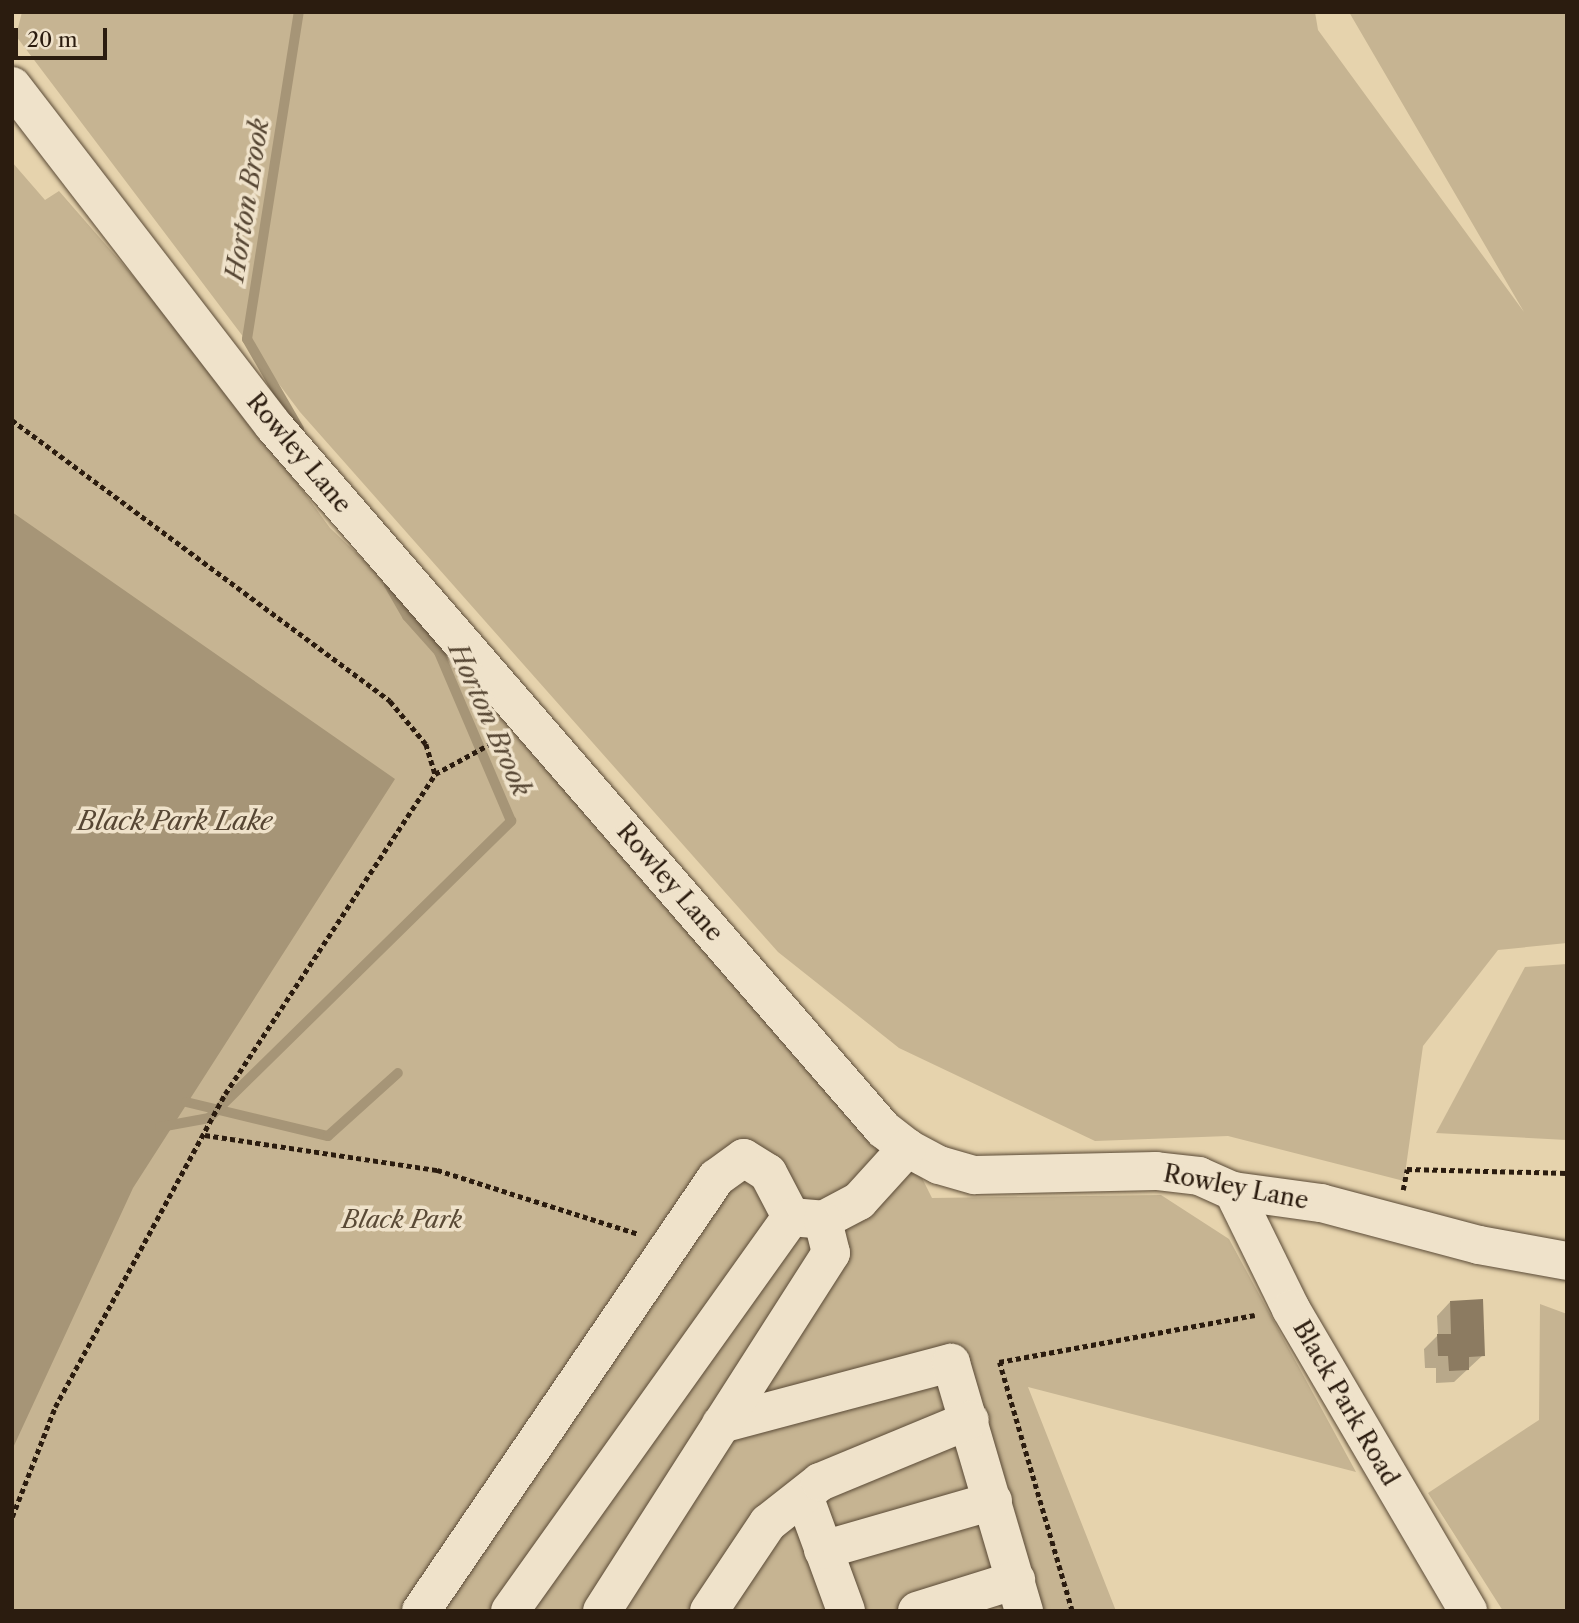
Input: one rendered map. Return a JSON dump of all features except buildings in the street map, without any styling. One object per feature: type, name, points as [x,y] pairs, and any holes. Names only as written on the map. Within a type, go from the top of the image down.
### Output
[{"type":"street","name":"Rowley Lane","points":[[12,86],[273,425],[532,720],[883,1129],[907,1148],[939,1165],[975,1175],[1156,1171],[1199,1176],[1233,1191],[1321,1203],[1479,1245],[1567,1261]]},
{"type":"street","points":[[510,1611],[807,1219],[859,1200],[907,1148]]},
{"type":"street","points":[[421,1611],[716,1178],[744,1157],[768,1173],[807,1219],[831,1253],[602,1611]]},
{"type":"street","name":"Black Park Road","points":[[1233,1191],[1291,1309],[1468,1611]]},
{"type":"street","points":[[721,1424],[951,1363],[1020,1595],[917,1611]]},
{"type":"street","points":[[709,1611],[768,1523],[820,1482],[970,1420]]},
{"type":"street","points":[[804,1496],[823,1549],[835,1603]]},
{"type":"street","points":[[823,1549],[993,1501]]},
{"type":"path","points":[[12,420],[390,701],[426,744],[435,774]]},
{"type":"path","points":[[12,1517],[55,1407],[225,1094],[435,774],[532,720]]},
{"type":"path","points":[[205,1135],[437,1170],[626,1226],[666,1251]]},
{"type":"path","points":[[1407,1169],[1567,1173]]},
{"type":"path","points":[[1072,1611],[999,1362],[1291,1309]]},
{"type":"green space","points":[[22,12],[1315,12],[1318,30],[1524,312],[1349,12],[1567,12],[1567,943],[1498,950],[1423,1046],[1404,1181],[1228,1136],[1095,1141],[899,1048],[778,952],[300,412],[16,36]]},
{"type":"green space","name":"Black Park","points":[[12,162],[45,200],[59,191],[214,369],[330,528],[532,720],[907,1148],[932,1198],[1161,1195],[1229,1239],[1356,1472],[1028,1387],[1116,1611],[12,1611]]},
{"type":"green space","points":[[1567,964],[1567,1140],[1436,1133],[1525,967]]},
{"type":"green space","points":[[1540,1304],[1567,1314],[1567,1611],[1503,1611],[1428,1493],[1539,1420]]},
{"type":"water","name":"Black Park Lake","points":[[12,512],[395,779],[133,1188],[12,1450]]},
{"type":"waterway","name":"Horton Brook","points":[[299,12],[247,339],[299,429]]},
{"type":"waterway","name":"Horton Brook","points":[[160,1127],[209,1118],[511,821],[439,652],[407,616],[389,585]]},
{"type":"waterway","points":[[186,1102],[328,1136],[398,1073]]}]
